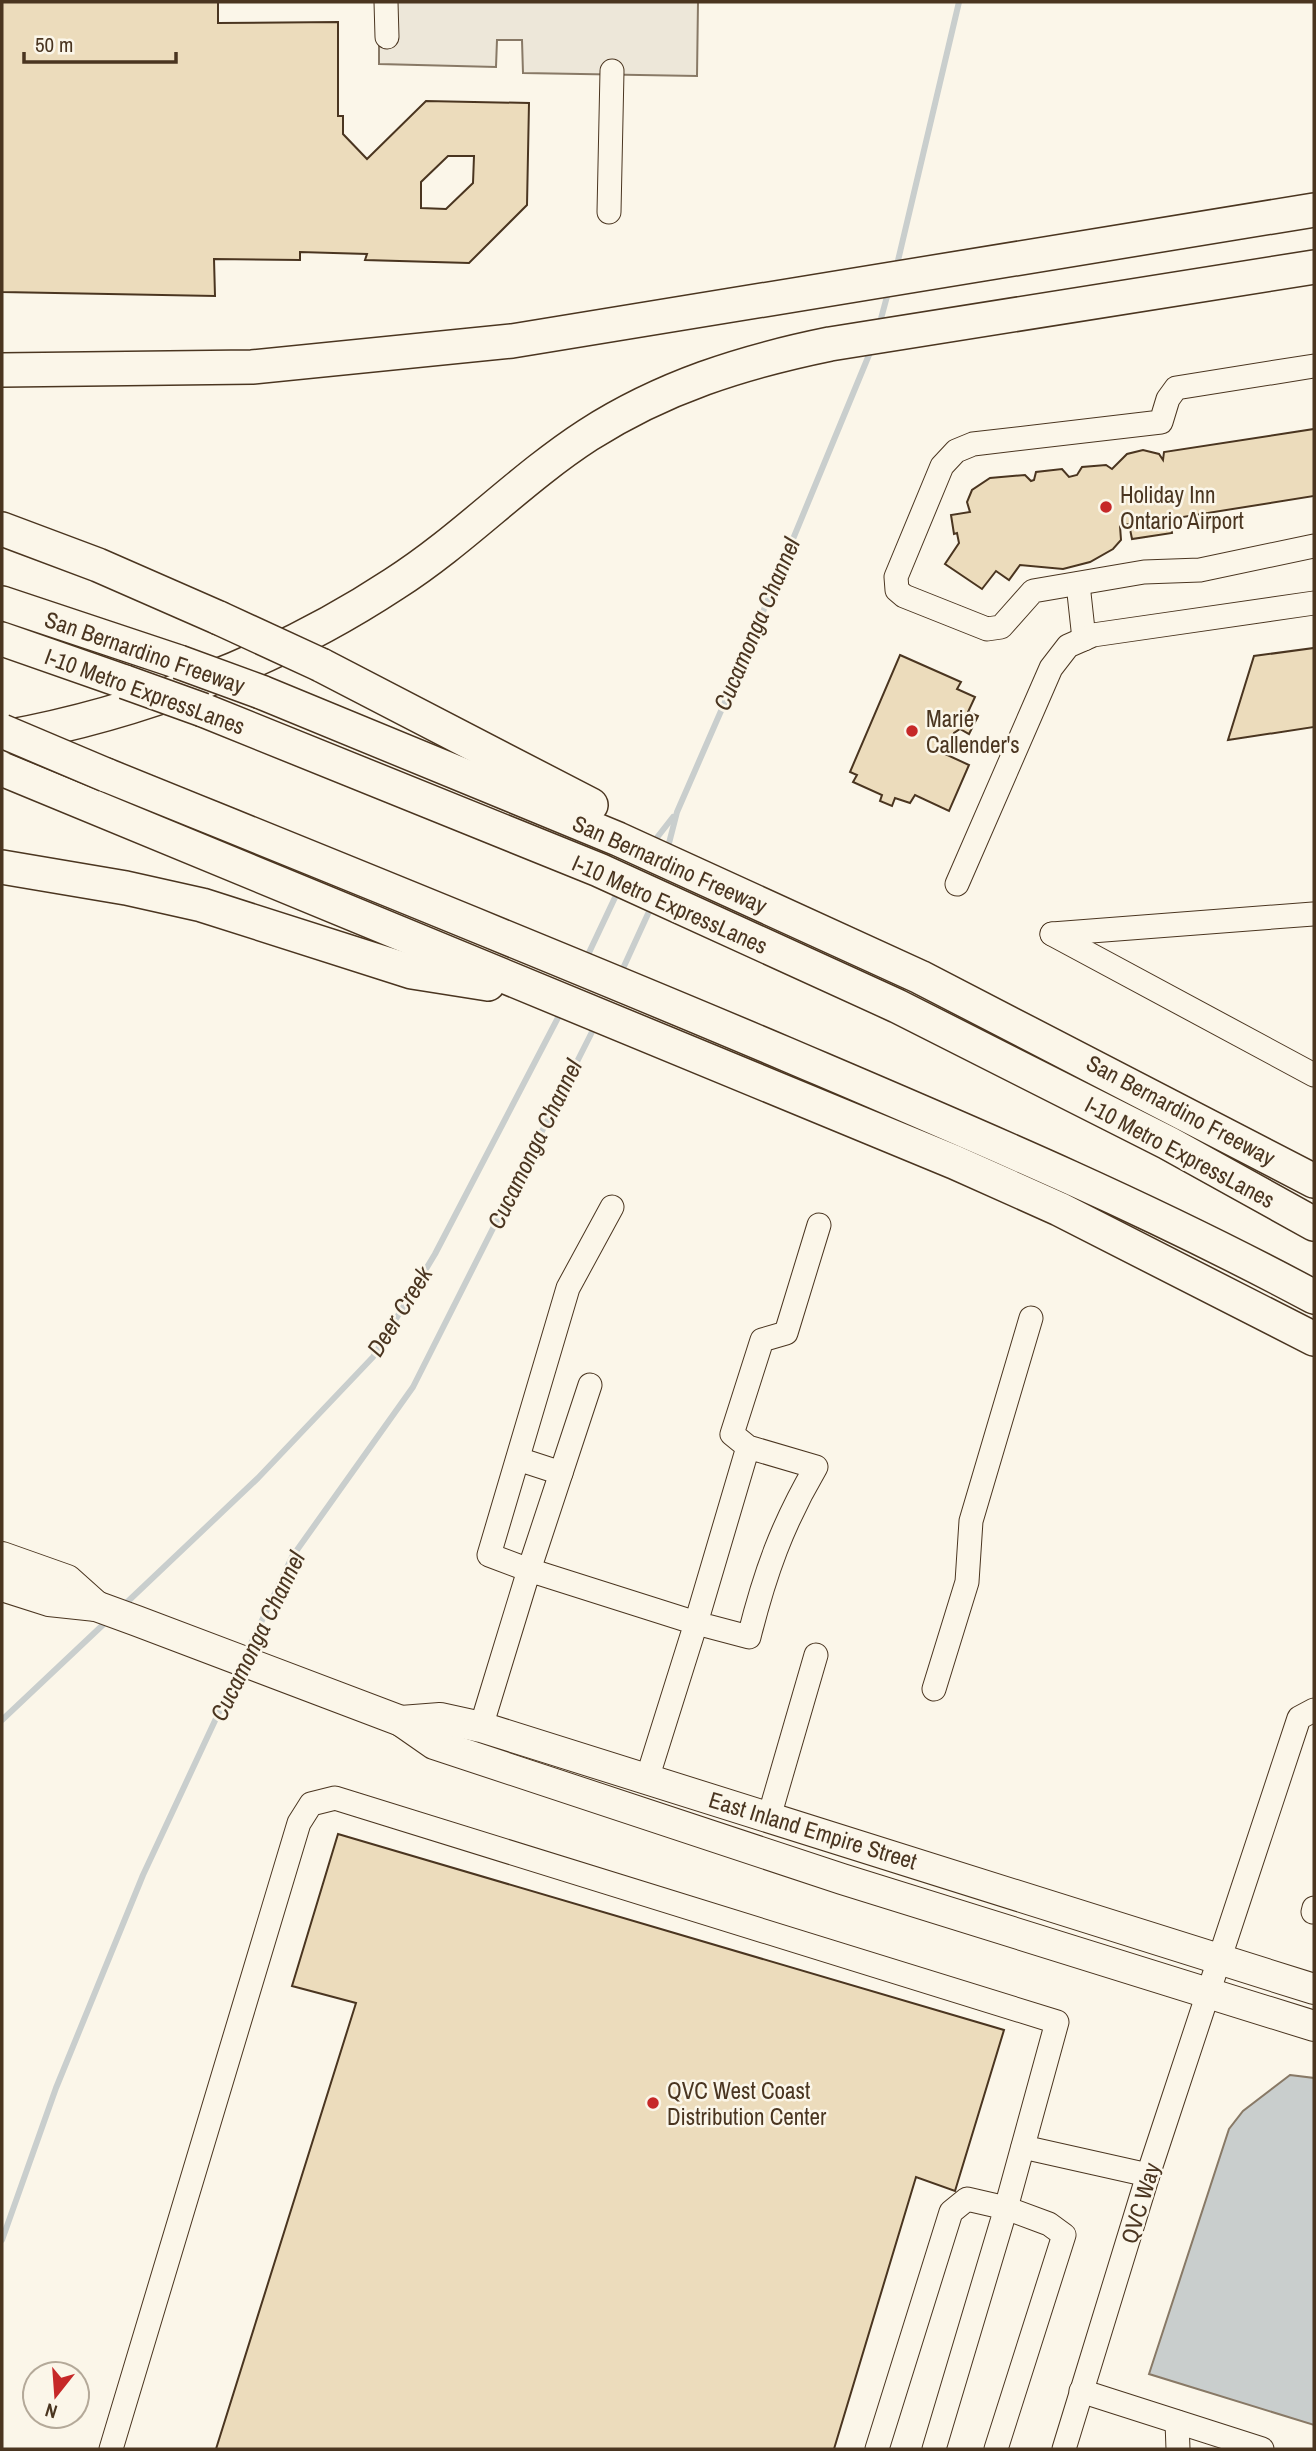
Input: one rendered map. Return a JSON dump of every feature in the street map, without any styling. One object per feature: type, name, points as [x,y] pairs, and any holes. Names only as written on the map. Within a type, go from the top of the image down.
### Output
[{"type":"highway","points":[[2,370],[252,367],[512,341],[1314,210]]},
{"type":"highway","points":[[2,738],[125,710],[308,634],[396,583],[549,464],[625,413],[664,392],[734,366],[830,344],[1306,271]]},
{"type":"highway","points":[[2,529],[97,565],[321,665],[560,791],[621,829]]},
{"type":"highway","name":"San Bernardino Freeway","points":[[2,603],[179,662],[621,829],[699,864],[1314,1181]]},
{"type":"highway","name":"I-10 Metro ExpressLanes","points":[[2,639],[203,710],[599,870],[897,1006],[1168,1143],[1314,1224]]},
{"type":"highway","points":[[2,732],[643,994],[952,1124],[1098,1190],[1314,1297]]},
{"type":"highway","points":[[2,769],[954,1162],[1059,1209],[1314,1339]]},
{"type":"highway","points":[[2,867],[126,888],[202,905],[412,972],[542,992]]},
{"type":"main road","points":[[2,1557],[67,1580],[96,1606]]},
{"type":"main road","points":[[2,1586],[49,1601],[96,1606]]},
{"type":"main road","name":"East Inland Empire Street","points":[[96,1606],[401,1721],[434,1744],[460,1753],[855,1883],[1314,2026]]},
{"type":"main road","name":"East Inland Empire Street","points":[[401,1721],[440,1718],[481,1727],[1314,1989]]},
{"type":"street","points":[[386,2],[387,37]]},
{"type":"street","points":[[609,212],[612,71]]},
{"type":"street","points":[[1314,366],[1176,388],[1168,399],[1161,422],[973,444],[956,452],[942,466],[896,577],[897,590],[904,596],[987,629],[1001,627],[1033,591],[1144,572],[1200,570],[1314,546]]},
{"type":"street","points":[[1078,584],[1084,639]]},
{"type":"street","points":[[957,884],[1051,668],[1068,646],[1093,635],[1314,603]]},
{"type":"street","points":[[1314,914],[1052,934],[1314,1074]]},
{"type":"street","points":[[612,1207],[568,1288],[489,1555],[696,1623],[749,1637],[764,1579],[788,1515],[816,1467],[748,1447],[732,1434],[762,1340],[786,1333],[819,1225]]},
{"type":"street","points":[[934,1689],[967,1582],[971,1521],[1031,1318]]},
{"type":"street","points":[[481,1727],[590,1385]]},
{"type":"street","points":[[647,1779],[748,1447]]},
{"type":"street","points":[[518,1459],[561,1473]]},
{"type":"street","points":[[769,1817],[816,1655]]},
{"type":"street","name":"QVC Way","points":[[1064,2449],[1148,2175],[1222,1959],[1299,1718],[1314,1710]]},
{"type":"street","points":[[111,2449],[299,1823],[310,1804],[335,1798],[1057,2022],[1006,2208],[933,2449]]},
{"type":"street","points":[[1023,2147],[1148,2175]]},
{"type":"street","points":[[877,2449],[951,2212],[967,2199],[1006,2208],[1049,2224],[1064,2235],[996,2449]]},
{"type":"street","points":[[1082,2391],[1262,2449]]},
{"type":"street","points":[[1177,2422],[1178,2449]]},
{"type":"shaded area","points":[[379,2],[698,2],[697,76],[523,73],[522,40],[497,40],[496,67],[379,64]]},
{"type":"shaded area","points":[[1290,2075],[1314,2078],[1314,2425],[1149,2374],[1229,2129],[1243,2111]]},
{"type":"building","points":[[2,2],[218,2],[218,23],[338,22],[338,116],[343,116],[343,134],[367,159],[426,101],[529,103],[527,205],[469,263],[365,260],[367,254],[300,252],[300,260],[214,259],[215,296],[2,292]],"holes":[[[448,156],[474,156],[473,183],[446,209],[421,208],[421,182]]]},
{"type":"building","name":"Holiday Inn Ontario Airport","points":[[1314,429],[1314,496],[1170,519],[1172,533],[1132,539],[1129,524],[1120,526],[1121,540],[1113,549],[1090,562],[1063,569],[1020,565],[1009,580],[996,571],[982,589],[945,564],[959,543],[957,533],[954,534],[951,515],[970,512],[967,502],[972,490],[990,478],[1025,475],[1031,481],[1034,480],[1036,472],[1062,469],[1069,477],[1077,475],[1082,467],[1106,465],[1112,469],[1127,454],[1143,450],[1159,454],[1163,460],[1164,452]]},
{"type":"building","points":[[1314,648],[1314,727],[1228,740],[1254,656]]},
{"type":"building","name":"Marie Callender's","points":[[900,655],[961,682],[957,689],[975,697],[968,712],[978,716],[969,734],[960,729],[954,733],[945,754],[969,765],[949,811],[915,795],[910,803],[895,798],[892,806],[880,801],[882,795],[853,782],[857,775],[850,772]]},
{"type":"building","name":"QVC West Coast Distribution Center","points":[[338,1834],[1004,2030],[955,2191],[916,2177],[834,2449],[216,2449],[356,2003],[292,1986]]},
{"type":"waterway","name":"Cucamonga Channel","points":[[896,269],[959,2]]},
{"type":"waterway","name":"Cucamonga Channel","points":[[879,326],[889,289]]},
{"type":"waterway","name":"Cucamonga Channel","points":[[667,851],[677,812],[871,350]]},
{"type":"waterway","name":"Deer Creek","points":[[652,844],[673,817]]},
{"type":"waterway","name":"Deer Creek","points":[[586,959],[619,889]]},
{"type":"waterway","name":"Cucamonga Channel","points":[[620,975],[652,905]]},
{"type":"waterway","name":"Deer Creek","points":[[123,1606],[258,1478],[373,1357],[435,1254],[562,1010]]},
{"type":"waterway","name":"Cucamonga Channel","points":[[246,1654],[292,1557],[413,1387],[595,1026]]},
{"type":"waterway","name":"Deer Creek","points":[[2,1720],[107,1621]]},
{"type":"waterway","name":"Cucamonga Channel","points":[[2,2240],[56,2088],[143,1875],[240,1667]]},
{"type":"place","name":"Holiday Inn Ontario Airport","points":[[1106,507]]},
{"type":"place","name":"Marie Callender's","points":[[912,731]]},
{"type":"place","name":"QVC West Coast Distribution Center","points":[[653,2103]]}]
